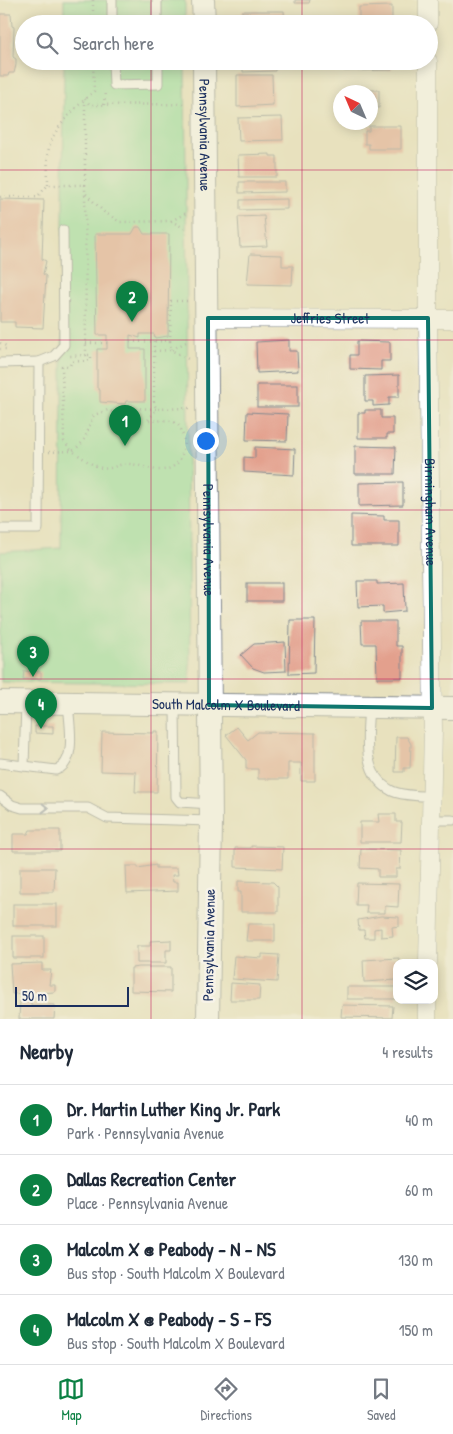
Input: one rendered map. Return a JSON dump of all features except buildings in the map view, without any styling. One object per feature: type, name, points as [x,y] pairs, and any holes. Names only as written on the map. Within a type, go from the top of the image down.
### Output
[{"type":"street","points":[[203,0],[204,15]]},
{"type":"street","points":[[428,0],[428,15]]},
{"type":"street","name":"Pennsylvania Avenue","points":[[204,70],[208,318],[211,813],[208,1019]]},
{"type":"street","name":"Birmingham Avenue","points":[[428,70],[428,318],[443,708],[430,797],[428,959]]},
{"type":"street","name":"Jeffries Street","points":[[208,318],[453,319]]},
{"type":"street","name":"South Malcolm X Boulevard","points":[[0,702],[443,708]]},
{"type":"street","points":[[427,1004],[427,1019]]},
{"type":"lane","points":[[112,0],[112,15]]},
{"type":"lane","points":[[157,0],[157,15]]},
{"type":"lane","points":[[113,70],[114,85],[158,84],[158,70]]},
{"type":"lane","points":[[0,363],[39,362],[54,356],[64,345],[63,230]]},
{"type":"lane","points":[[0,529],[38,529],[39,362]]},
{"type":"lane","points":[[24,766],[26,703]]},
{"type":"lane","points":[[0,763],[56,770],[63,767],[68,761],[70,745],[68,703]]},
{"type":"lane","points":[[176,705],[176,798],[180,802],[211,813]]},
{"type":"lane","points":[[369,707],[367,737],[371,769],[378,780],[393,792],[430,797]]},
{"type":"lane","points":[[0,796],[12,805],[22,808],[88,808],[108,818],[211,813]]},
{"type":"lane","points":[[430,820],[453,820]]},
{"type":"path","points":[[93,0],[93,15]]},
{"type":"path","points":[[48,186],[48,152],[51,142],[65,120],[94,91],[94,70]]},
{"type":"path","points":[[85,99],[90,104],[188,104]]},
{"type":"path","points":[[85,99],[85,185]]},
{"type":"path","points":[[85,193],[104,212],[120,222],[171,221],[188,212]]},
{"type":"path","points":[[171,221],[188,231]]},
{"type":"path","points":[[171,350],[171,301],[189,301]]},
{"type":"path","points":[[154,350],[171,350],[190,340]]},
{"type":"path","points":[[130,342],[170,341]]},
{"type":"path","points":[[154,342],[154,404],[157,409]]},
{"type":"path","points":[[0,343],[6,346],[6,349],[0,349]]},
{"type":"path","points":[[86,343],[107,343]]},
{"type":"path","points":[[171,350],[190,360]]},
{"type":"path","points":[[86,355],[91,355],[91,360],[70,362],[70,366],[62,366],[64,441],[72,451],[101,468],[112,468],[124,464],[154,470],[173,466],[181,458],[183,436],[179,426],[173,421],[147,421],[157,409]]},
{"type":"path","points":[[39,452],[72,451],[81,446],[86,438],[94,414],[101,411],[108,410],[128,417],[130,408],[190,408]]},
{"type":"highlighted area","points":[[208,318],[428,318],[432,708],[209,705]]},
{"type":"green space","points":[[64,0],[185,0],[185,15],[64,15]]},
{"type":"green space","points":[[64,70],[185,70],[190,684],[1,682],[0,552],[61,548]]},
{"type":"place","name":"Dallas Recreation Center","points":[[132,322]]},
{"type":"place","name":"Dr. Martin Luther King Jr. Park","points":[[125,446]]},
{"type":"place","name":"Malcolm X @ Peabody - N - NS","points":[[33,677]]},
{"type":"place","name":"Malcolm X @ Peabody - S - FS","points":[[41,729]]}]
